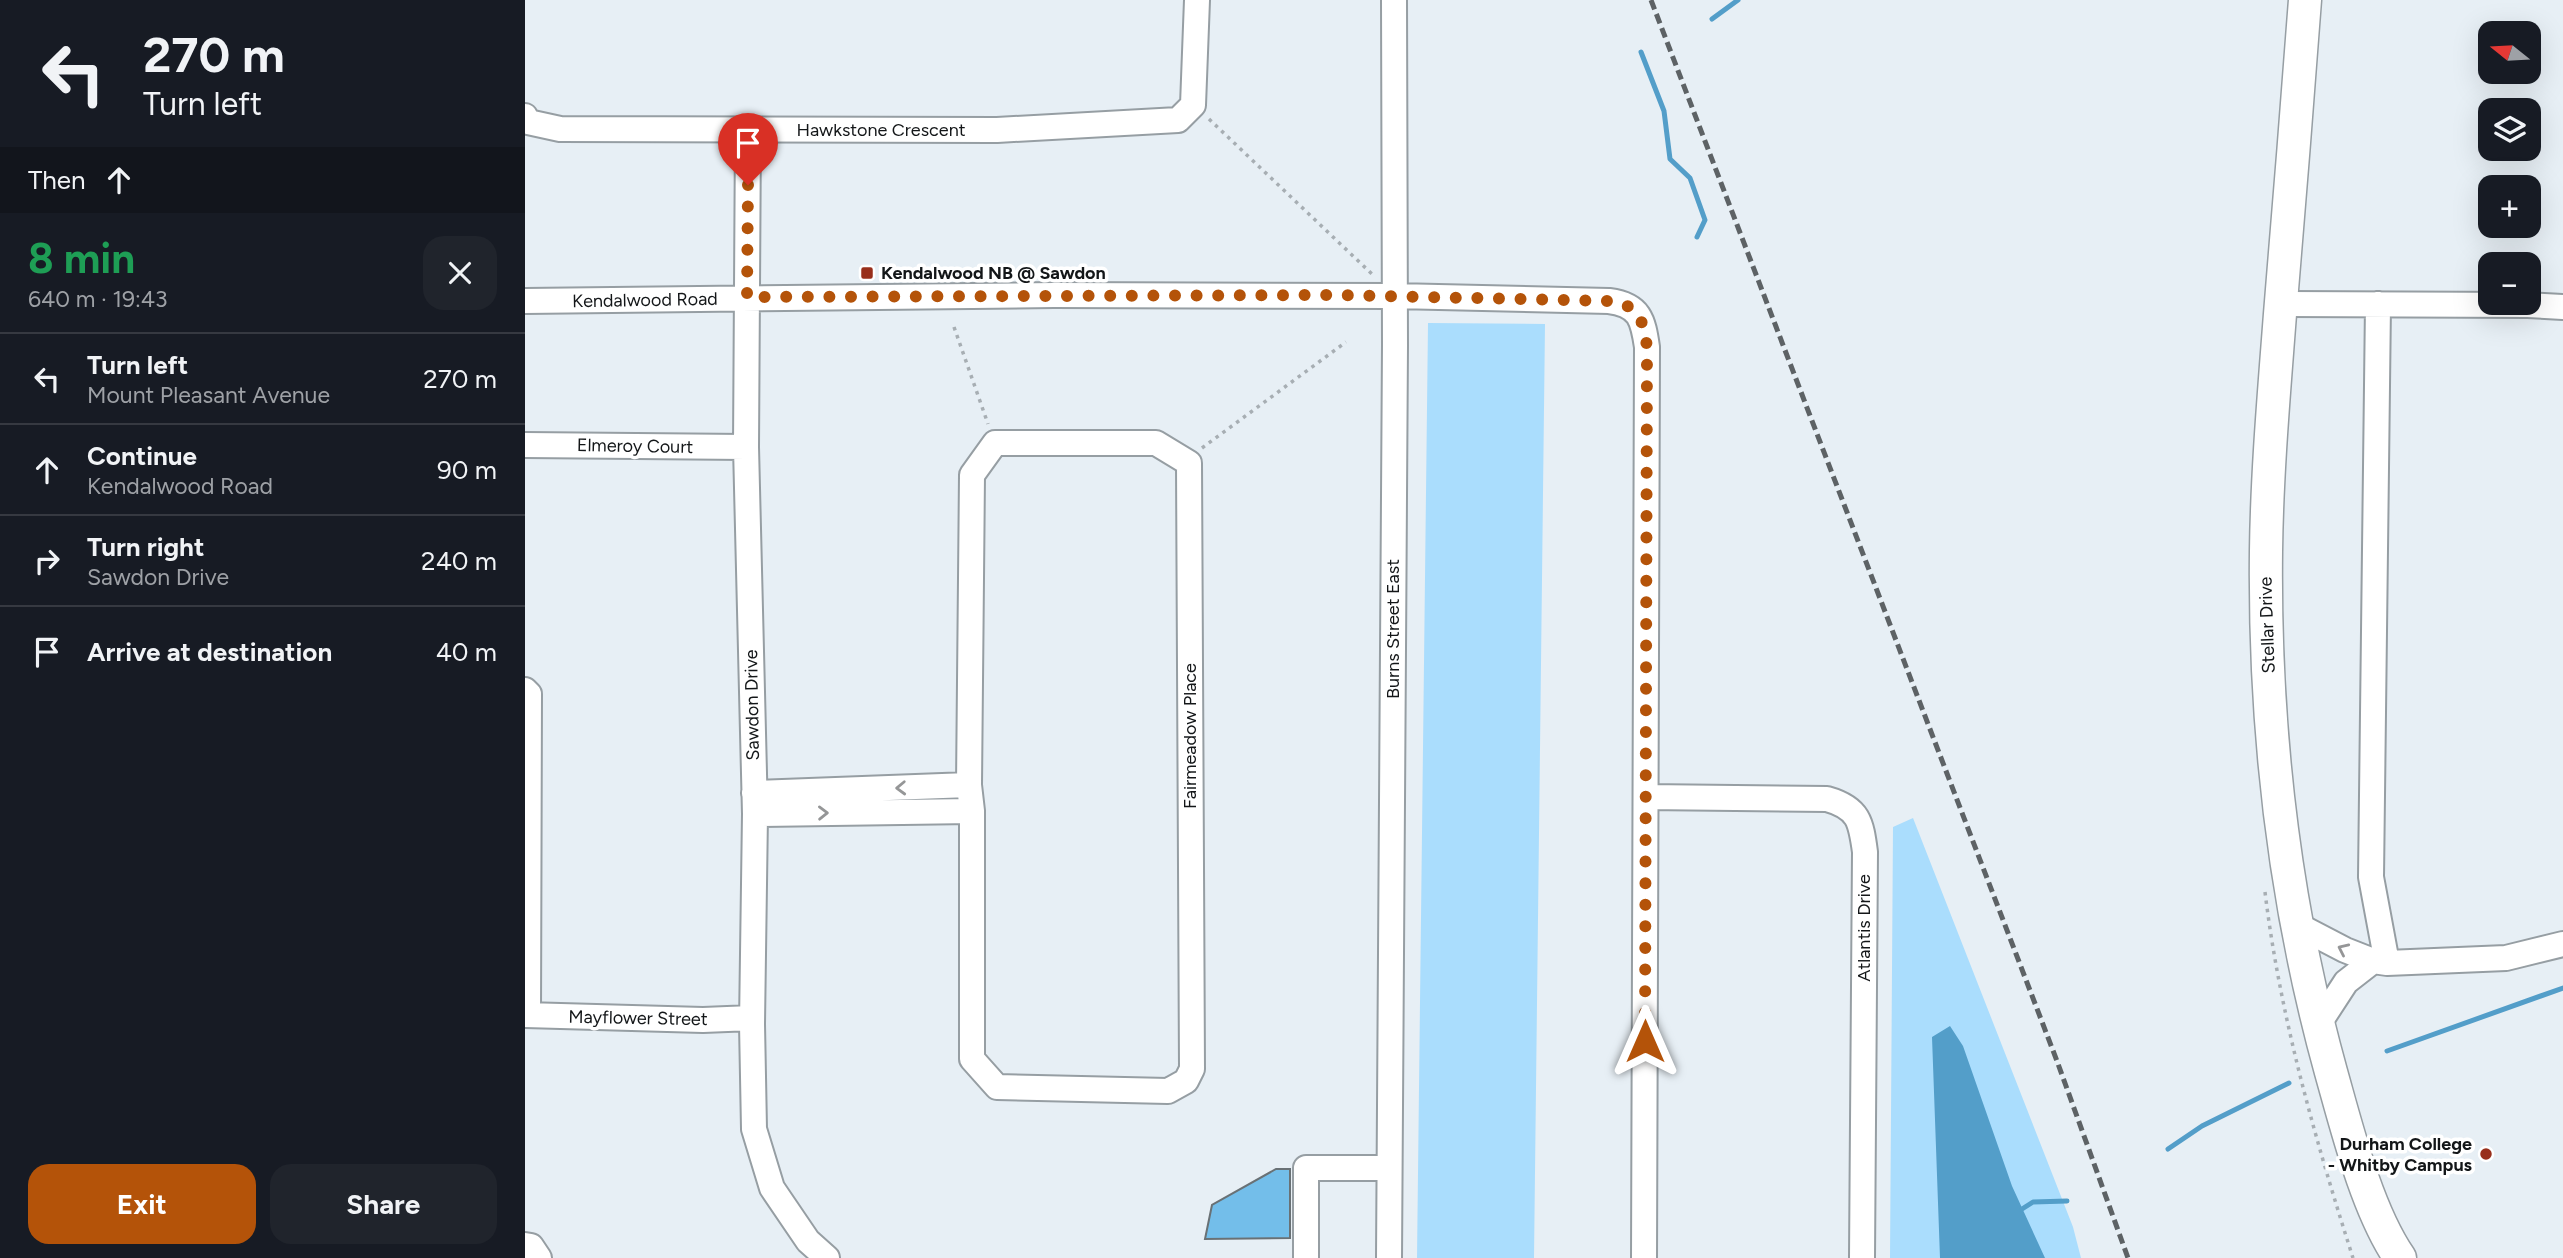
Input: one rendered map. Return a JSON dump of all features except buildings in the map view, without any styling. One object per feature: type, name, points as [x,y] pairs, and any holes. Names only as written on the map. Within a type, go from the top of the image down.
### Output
[{"type":"main road","name":"Stellar Drive","points":[[2305,0],[2270,456],[2266,550],[2270,723],[2280,815],[2297,925],[2318,1025],[2344,1118],[2391,1251]]},
{"type":"street","points":[[1193,105],[1197,0]]},
{"type":"street","name":"Burns Street East","points":[[1389,1258],[1395,296],[1394,0]]},
{"type":"street","name":"Hawkstone Crescent","points":[[525,116],[528,122],[560,129],[1011,129],[1178,120],[1193,105]]},
{"type":"street","name":"Sawdon Drive","points":[[748,129],[746,447],[754,803],[751,1018],[754,1129],[772,1188],[808,1241],[827,1258]]},
{"type":"street","name":"Kendalwood Road","points":[[525,301],[1054,295],[1395,296],[1609,301],[1621,302],[1629,307],[1641,318],[1647,347],[1644,1258]]},
{"type":"street","points":[[2281,303],[2563,307]]},
{"type":"street","points":[[2378,304],[2371,877],[2380,962]]},
{"type":"street","points":[[995,443],[1156,443],[1189,463]]},
{"type":"street","name":"Fairmeadow Place","points":[[995,443],[972,475],[969,785],[972,811],[972,1059],[997,1087],[1168,1091],[1185,1081],[1192,1069],[1189,463]]},
{"type":"street","name":"Elmeroy Court","points":[[525,445],[746,447]]},
{"type":"street","points":[[525,690],[529,694],[526,1015]]},
{"type":"street","points":[[754,803],[969,785]]},
{"type":"street","name":"Atlantis Drive","points":[[1646,797],[1827,799],[1849,808],[1859,820],[1865,852],[1862,1258]]},
{"type":"street","points":[[754,803],[972,811]]},
{"type":"street","points":[[2297,925],[2345,950],[2380,962],[2506,958],[2563,944]]},
{"type":"street","points":[[2318,1025],[2346,982],[2380,962]]},
{"type":"street","name":"Mayflower Street","points":[[526,1015],[703,1020],[751,1018]]},
{"type":"street","points":[[1306,1258],[1306,1168],[1389,1168]]},
{"type":"street","points":[[525,1245],[531,1246],[539,1258]]},
{"type":"path","points":[[1193,105],[1395,296]]},
{"type":"path","points":[[954,327],[995,443]]},
{"type":"path","points":[[1189,463],[1202,448],[1346,342]]},
{"type":"shaded area","points":[[1428,323],[1545,324],[1534,1258],[1417,1258]]},
{"type":"shaded area","points":[[1913,818],[2073,1227],[2081,1258],[1890,1258],[1893,827]]},
{"type":"shaded area","points":[[1950,1026],[1963,1046],[2012,1186],[2045,1258],[1940,1258],[1932,1037]]},
{"type":"waterway","points":[[1712,19],[1738,0]]},
{"type":"waterway","points":[[1641,52],[1664,111],[1670,159],[1690,178],[1705,220],[1697,237]]},
{"type":"waterway","points":[[2387,1051],[2563,988]]},
{"type":"waterway","points":[[2168,1149],[2202,1126],[2289,1083]]},
{"type":"waterway","points":[[2022,1209],[2033,1202],[2067,1201]]},
{"type":"railway","points":[[1651,0],[2057,1061],[2128,1258]]},
{"type":"place","name":"Kendalwood NB @ Sawdon","points":[[867,273]]},
{"type":"place","name":"Durham College - Whitby Campus","points":[[2486,1154]]},
{"type":"route","points":[[748,185],[747,297],[1395,296],[1609,301],[1621,302],[1637,312],[1644,327],[1647,347],[1645,1041]]}]
